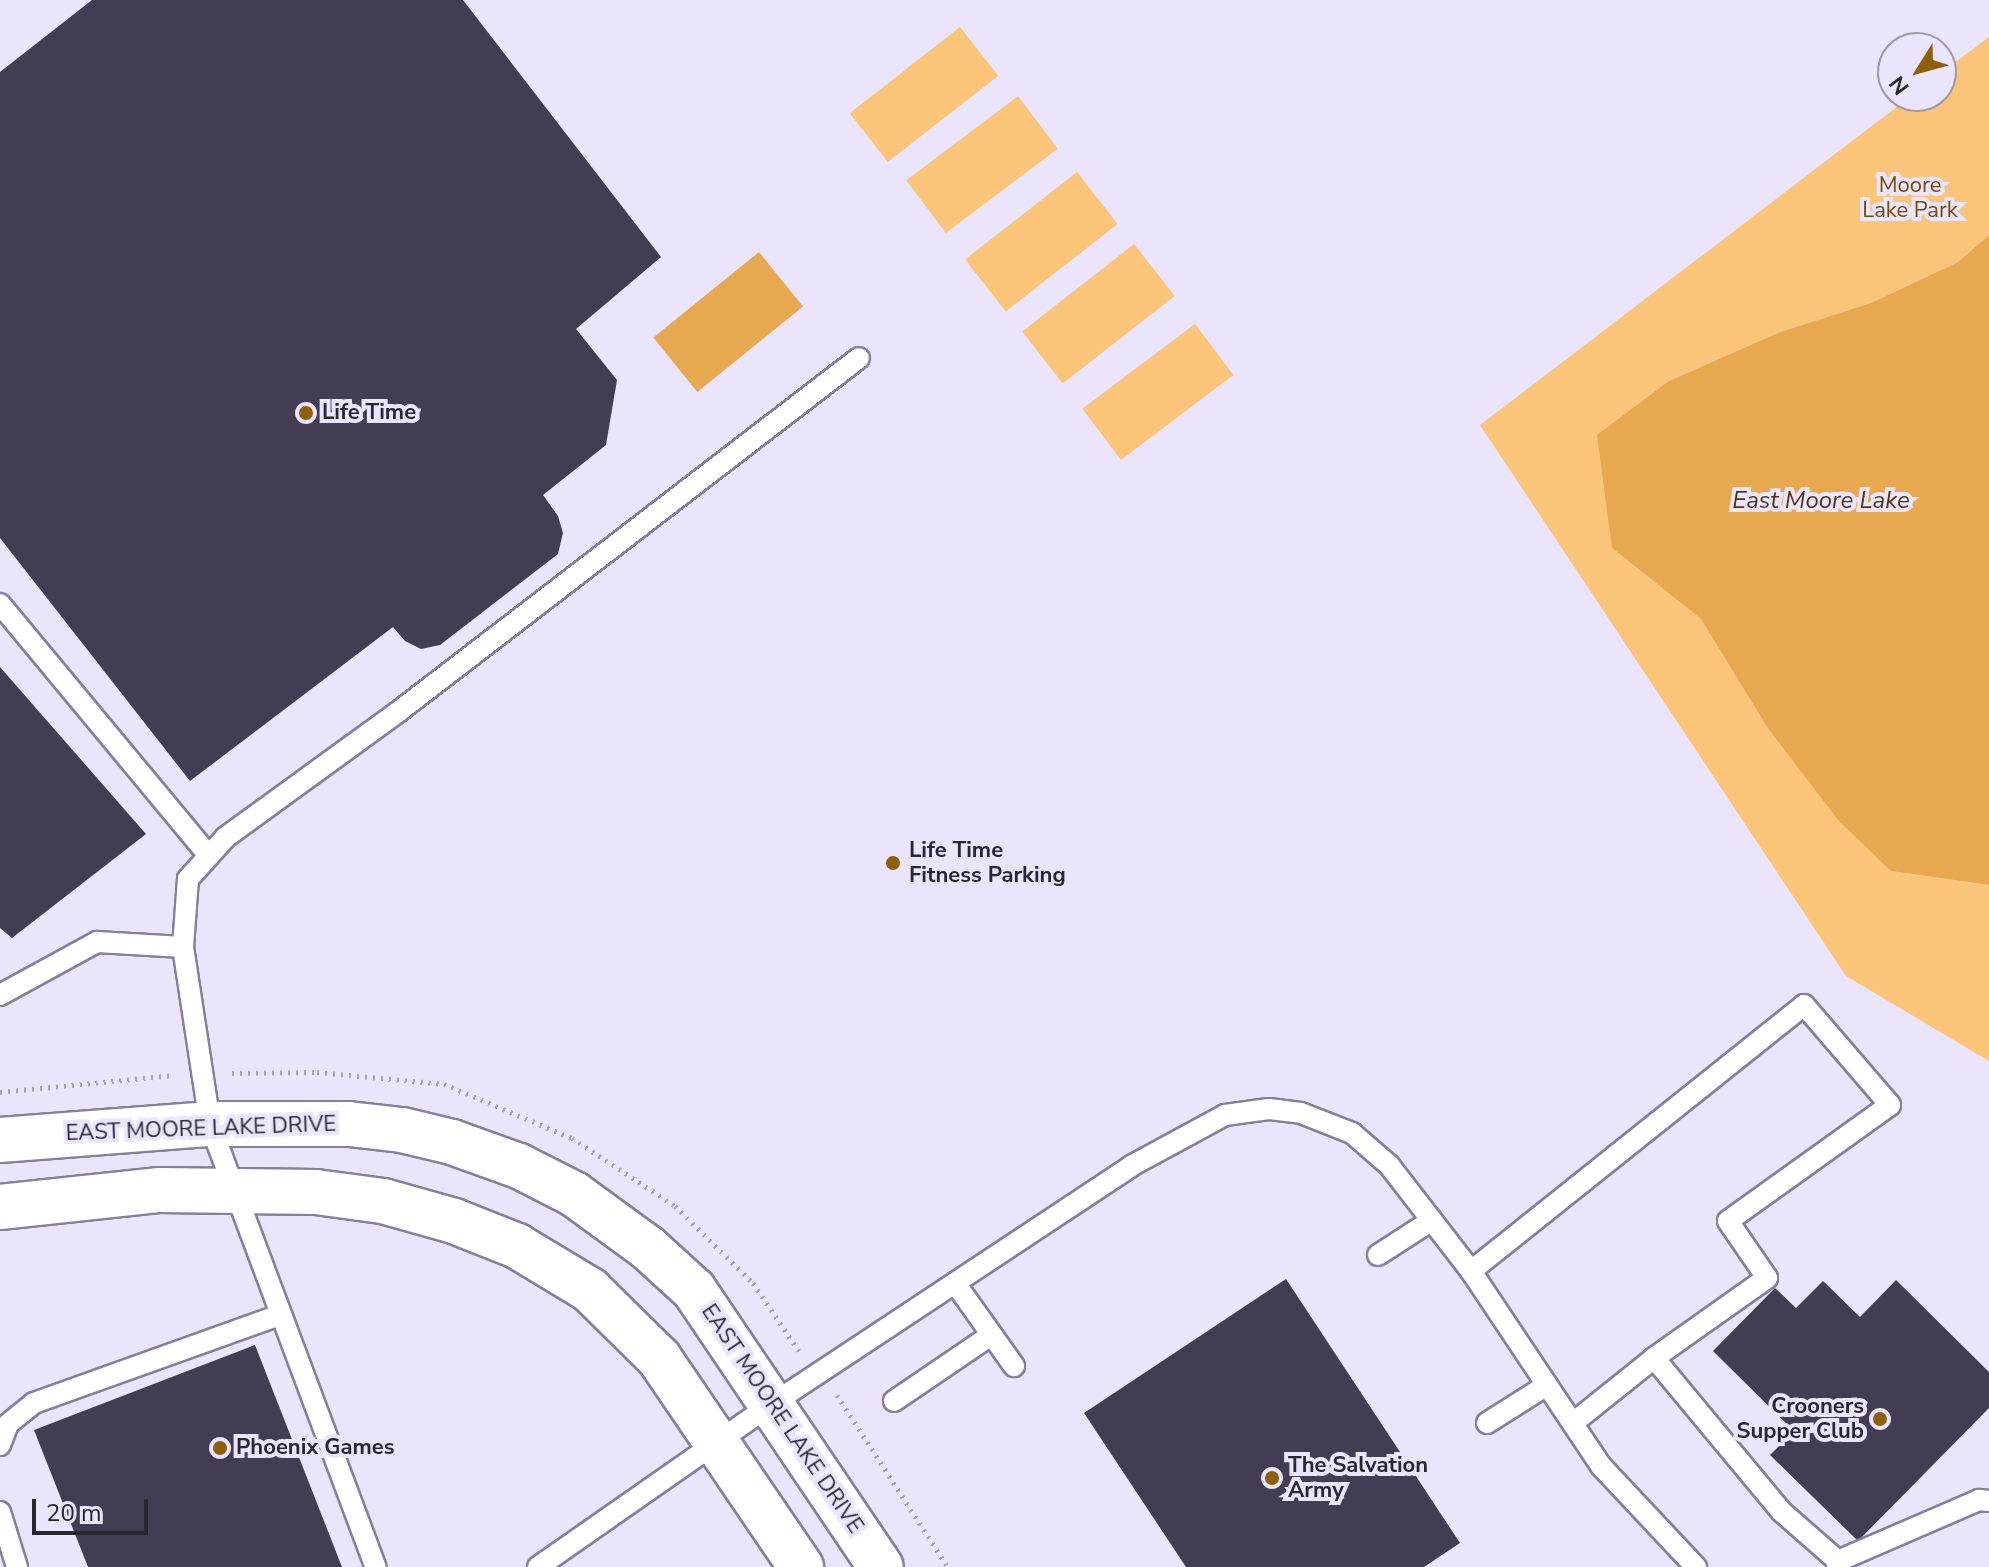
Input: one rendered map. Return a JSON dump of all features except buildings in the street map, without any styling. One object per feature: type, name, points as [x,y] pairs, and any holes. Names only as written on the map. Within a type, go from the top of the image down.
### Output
[{"type":"street","name":"EAST MOORE LAKE DRIVE","points":[[0,1140],[210,1124],[349,1124],[402,1130],[452,1142],[519,1166],[574,1194],[648,1248],[694,1290],[881,1567]]},
{"type":"street","points":[[0,1207],[160,1190],[316,1192],[383,1201],[454,1221],[517,1246],[600,1300],[659,1358],[801,1567]]},
{"type":"lane","points":[[376,1567],[210,1124],[183,947],[188,879],[226,837],[409,703],[859,358]]},
{"type":"lane","points":[[0,604],[209,856]]},
{"type":"lane","points":[[0,995],[97,942],[183,947]]},
{"type":"lane","points":[[1471,1271],[1804,1005],[1890,1105],[1728,1221],[1767,1278],[1654,1358],[1573,1423]]},
{"type":"lane","points":[[538,1567],[772,1404],[1131,1166],[1225,1115],[1269,1109],[1301,1113],[1352,1133],[1389,1165],[1471,1271],[1601,1466],[1696,1567]]},
{"type":"lane","points":[[1378,1255],[1432,1220]]},
{"type":"lane","points":[[955,1283],[1014,1366]]},
{"type":"lane","points":[[0,1445],[8,1424],[34,1403],[280,1315]]},
{"type":"lane","points":[[894,1401],[991,1335]]},
{"type":"lane","points":[[1654,1358],[1782,1512],[1838,1564],[1979,1500],[1989,1501]]},
{"type":"lane","points":[[1487,1423],[1547,1385]]},
{"type":"lane","points":[[0,1512],[17,1567]]},
{"type":"green space","points":[[960,27],[998,76],[888,162],[850,113]]},
{"type":"green space","name":"Moore Lake Park","points":[[1989,37],[1989,235],[1958,262],[1871,303],[1780,332],[1669,381],[1612,548],[1701,619],[1767,727],[1891,871],[1989,885],[1989,1061],[1846,976],[1480,425],[1890,112],[1957,112],[1957,61]]},
{"type":"green space","points":[[1018,96],[1058,149],[946,233],[906,180]]},
{"type":"green space","points":[[1077,172],[1118,224],[1006,311],[965,259]]},
{"type":"green space","points":[[1134,244],[1175,296],[1063,383],[1022,331]]},
{"type":"green space","points":[[1195,324],[1234,375],[1121,460],[1082,409]]},
{"type":"water","name":"East Moore Lake","points":[[1989,235],[1989,885],[1891,871],[1839,821],[1767,727],[1701,619],[1612,548],[1597,435],[1669,381],[1780,332],[1871,303],[1958,262]]},
{"type":"water","points":[[759,252],[803,306],[697,392],[653,338]]},
{"type":"place","name":"Life Time","points":[[306,413]]},
{"type":"place","name":"Life Time Fitness Parking","points":[[893,863]]},
{"type":"place","name":"Crooners Supper Club","points":[[1880,1419]]},
{"type":"place","name":"Phoenix Games","points":[[220,1448]]},
{"type":"place","name":"The Salvation Army","points":[[1272,1478]]}]
